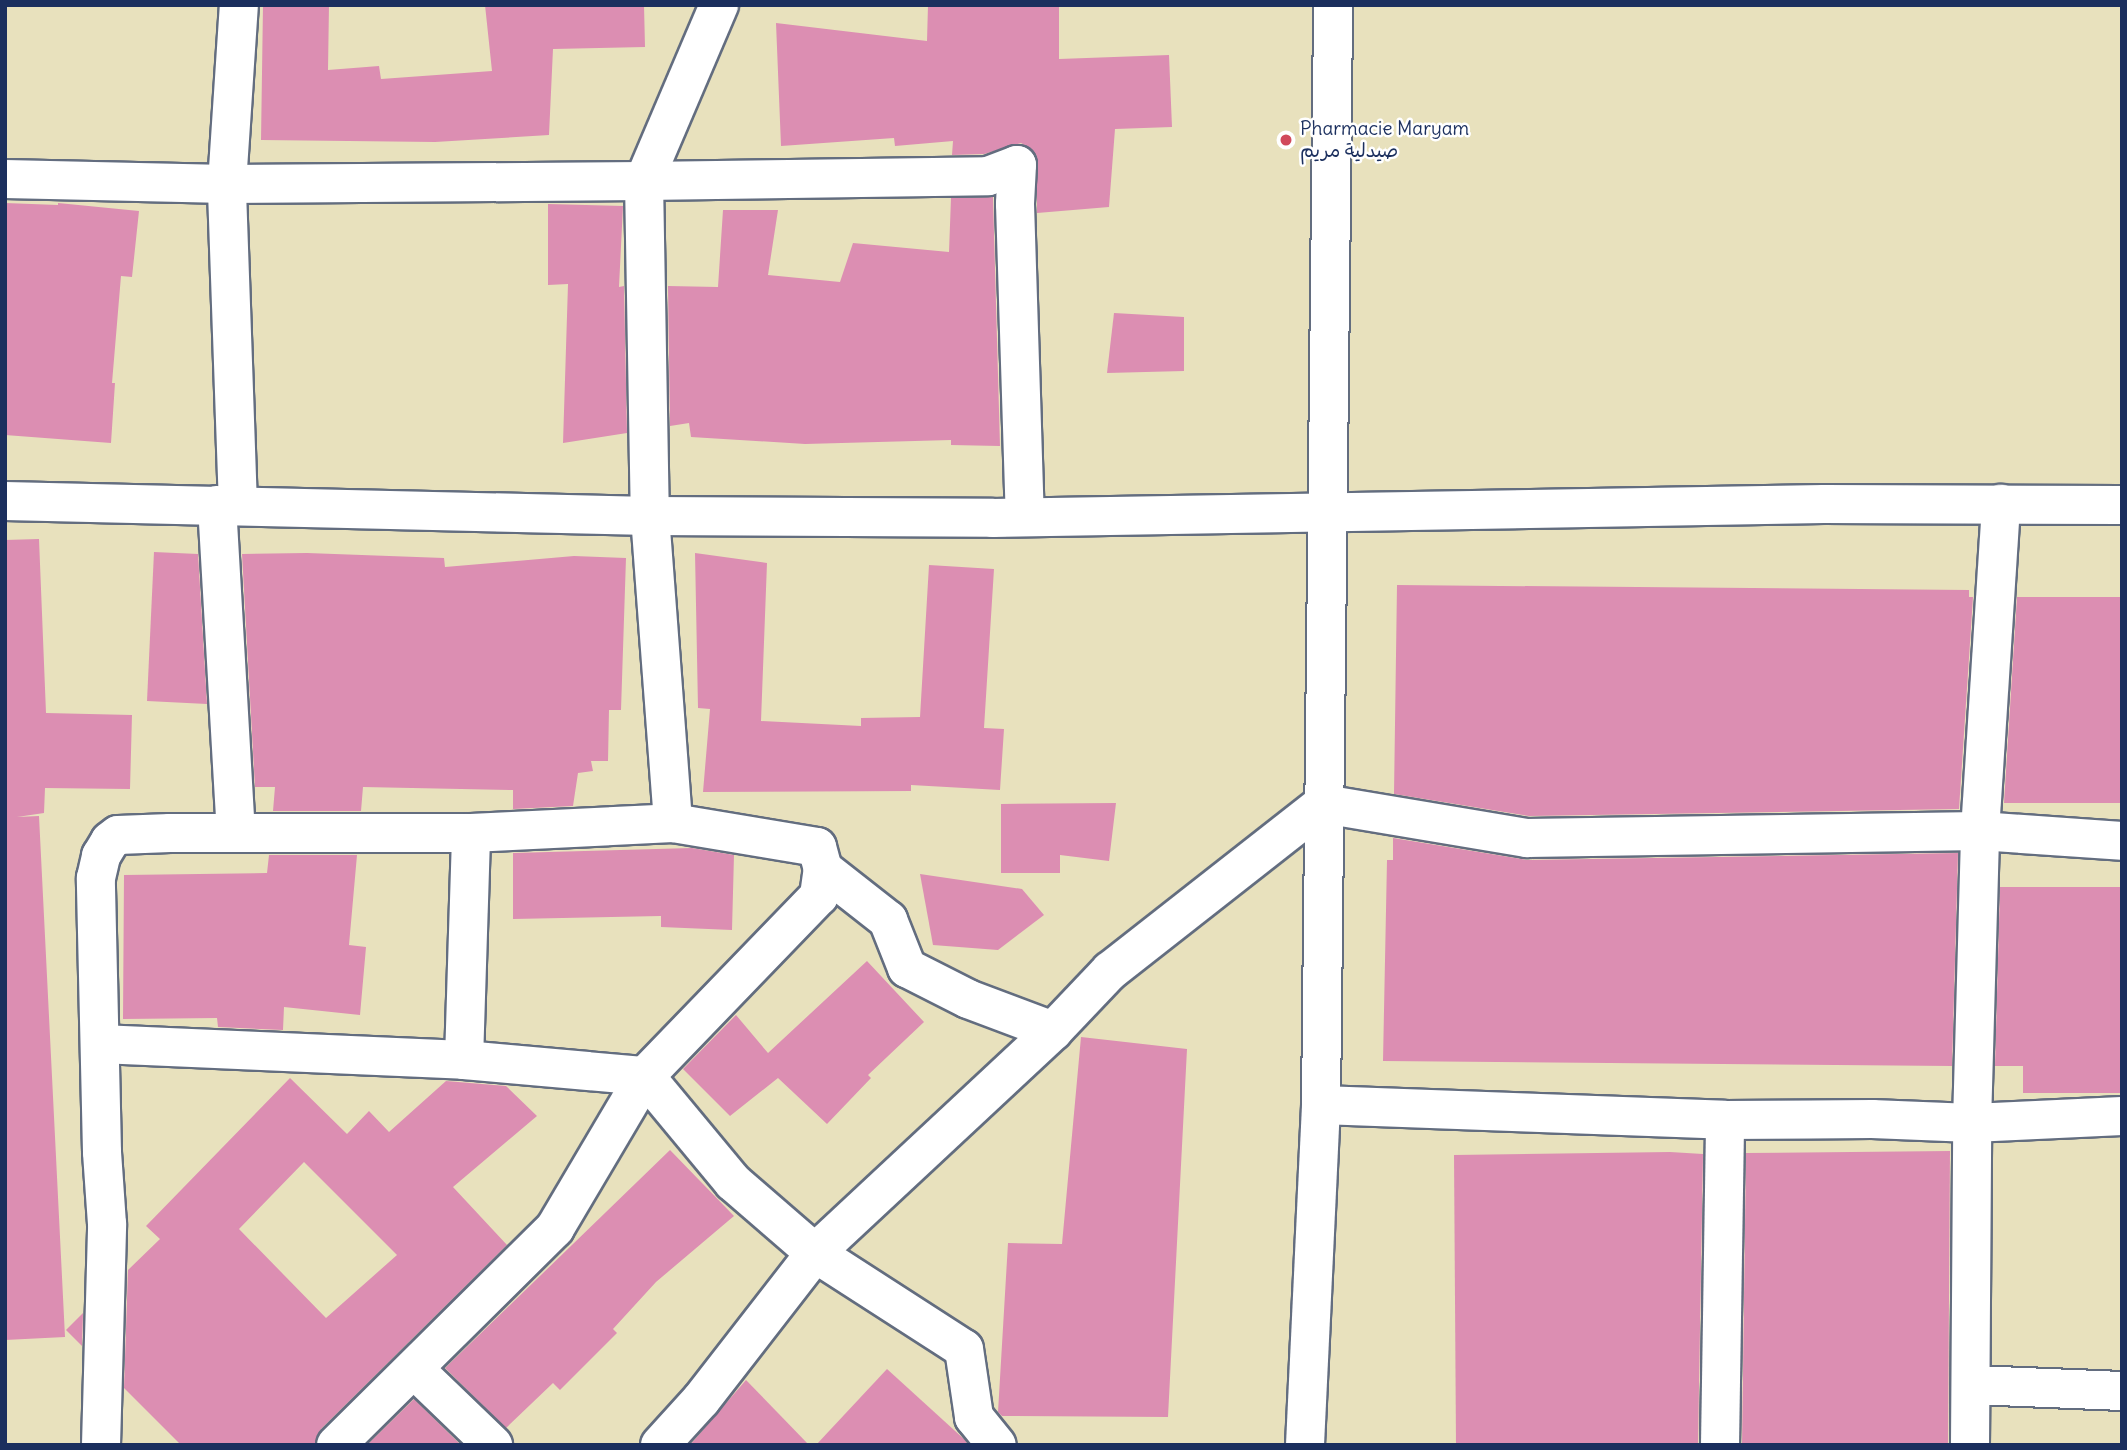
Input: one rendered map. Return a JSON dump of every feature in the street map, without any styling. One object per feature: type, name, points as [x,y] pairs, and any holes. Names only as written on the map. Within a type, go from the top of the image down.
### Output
[{"type":"street","points":[[236,831],[227,505],[227,184],[239,5]]},
{"type":"street","points":[[673,823],[650,516],[644,181],[719,5]]},
{"type":"street","points":[[1306,1445],[1321,1105],[1333,5]]},
{"type":"street","points":[[5,179],[227,184],[644,181],[988,176],[1017,165],[1015,204],[1025,517]]},
{"type":"street","points":[[5,501],[650,516],[1025,517],[1329,514],[1558,507],[2122,505]]},
{"type":"street","points":[[1970,1445],[1973,1385],[1972,1122],[1980,831],[2001,504]]},
{"type":"street","points":[[660,1445],[701,1400],[815,1253],[1053,1031],[1110,971],[1323,804],[1527,838],[1980,831],[2122,841]]},
{"type":"street","points":[[101,1445],[107,1224],[96,877],[101,856],[110,841],[118,835],[236,831],[471,833],[673,823],[817,847],[823,869],[819,896],[645,1076],[555,1228],[336,1445]]},
{"type":"street","points":[[464,1060],[471,833]]},
{"type":"street","points":[[823,869],[888,920],[907,968],[968,999],[1053,1031]]},
{"type":"street","points":[[100,1044],[464,1060],[645,1076],[733,1182],[815,1253],[964,1349],[974,1417],[997,1445]]},
{"type":"street","points":[[1321,1105],[1725,1120],[1872,1119],[1972,1122],[2122,1116]]},
{"type":"street","points":[[1720,1445],[1725,1120]]},
{"type":"street","points":[[414,1370],[493,1445]]},
{"type":"street","points":[[1973,1385],[2122,1391]]},
{"type":"building","points":[[263,5],[329,5],[328,70],[379,66],[381,79],[492,71],[485,5],[644,5],[645,47],[553,49],[549,135],[435,142],[261,140]]},
{"type":"building","points":[[928,5],[1059,5],[1059,59],[1169,55],[1172,127],[1115,129],[1109,207],[1037,213],[1037,156],[1021,143],[984,154],[952,155],[953,141],[895,146],[894,138],[781,146],[776,23],[927,41]]},
{"type":"building","points":[[993,197],[1000,446],[951,445],[951,440],[805,444],[691,437],[689,423],[670,426],[668,286],[718,287],[723,210],[778,210],[768,275],[840,282],[853,243],[949,252],[951,198]]},
{"type":"building","points":[[5,203],[58,203],[139,211],[132,277],[121,276],[112,383],[115,383],[111,443],[5,435]]},
{"type":"building","points":[[548,204],[623,206],[619,287],[624,286],[627,433],[563,443],[568,284],[548,285]]},
{"type":"building","points":[[1114,313],[1184,317],[1184,371],[1107,373]]},
{"type":"building","points":[[39,539],[46,713],[132,715],[130,789],[45,788],[44,813],[17,817],[39,816],[65,1337],[5,1340],[5,540]]},
{"type":"building","points":[[154,552],[198,554],[207,704],[147,701]]},
{"type":"building","points":[[307,553],[444,558],[445,567],[574,556],[626,558],[621,710],[609,710],[608,761],[591,761],[593,771],[578,773],[573,806],[513,809],[513,790],[363,787],[361,811],[273,811],[275,787],[255,787],[242,554]]},
{"type":"building","points":[[695,553],[767,563],[761,721],[861,726],[861,718],[920,717],[929,565],[994,569],[984,728],[1004,729],[1000,790],[911,785],[911,791],[703,792],[710,709],[698,708]]},
{"type":"building","points":[[1397,585],[1969,590],[1969,597],[1973,597],[1959,809],[1529,816],[1394,794]]},
{"type":"building","points":[[2017,597],[2122,597],[2122,803],[2004,803]]},
{"type":"building","points":[[1116,803],[1109,861],[1060,855],[1060,873],[1001,873],[1001,804]]},
{"type":"building","points":[[1393,838],[1527,860],[1958,853],[1952,1066],[1383,1061],[1387,860],[1393,860]]},
{"type":"building","points":[[692,848],[734,855],[732,930],[661,927],[661,916],[513,919],[513,853]]},
{"type":"building","points":[[269,855],[357,855],[349,945],[366,947],[360,1015],[284,1007],[283,1030],[218,1027],[217,1018],[123,1019],[124,875],[267,873]]},
{"type":"building","points":[[920,874],[1022,889],[1044,915],[998,950],[933,945]]},
{"type":"building","points":[[2000,887],[2122,887],[2122,1093],[2023,1093],[2023,1066],[1995,1066]]},
{"type":"building","points":[[867,961],[924,1022],[868,1075],[871,1078],[827,1124],[778,1078],[730,1116],[683,1069],[736,1015],[768,1053]]},
{"type":"building","points":[[1081,1037],[1187,1049],[1168,1417],[1002,1416],[998,1412],[1008,1243],[1062,1244]]},
{"type":"building","points":[[290,1078],[347,1134],[369,1111],[389,1132],[446,1081],[506,1086],[537,1116],[453,1187],[507,1245],[321,1429],[315,1445],[181,1445],[124,1388],[128,1270],[160,1239],[146,1226]],"holes":[[[304,1162],[397,1255],[326,1318],[239,1229]]]},
{"type":"building","points":[[670,1150],[734,1216],[656,1282],[613,1329],[617,1333],[560,1390],[553,1383],[506,1428],[445,1368]]},
{"type":"building","points":[[1950,1151],[1948,1445],[1742,1445],[1746,1153]]},
{"type":"building","points":[[1670,1152],[1703,1154],[1698,1445],[1456,1445],[1454,1155]]},
{"type":"building","points":[[83,1313],[82,1346],[66,1330]]},
{"type":"building","points":[[887,1369],[965,1440],[968,1445],[816,1445]]},
{"type":"building","points":[[746,1380],[809,1445],[690,1445]]},
{"type":"building","points":[[414,1399],[461,1445],[367,1445]]},
{"type":"place","name":"Pharmacie Maryam صيدلية مريم","points":[[1286,140]]}]
